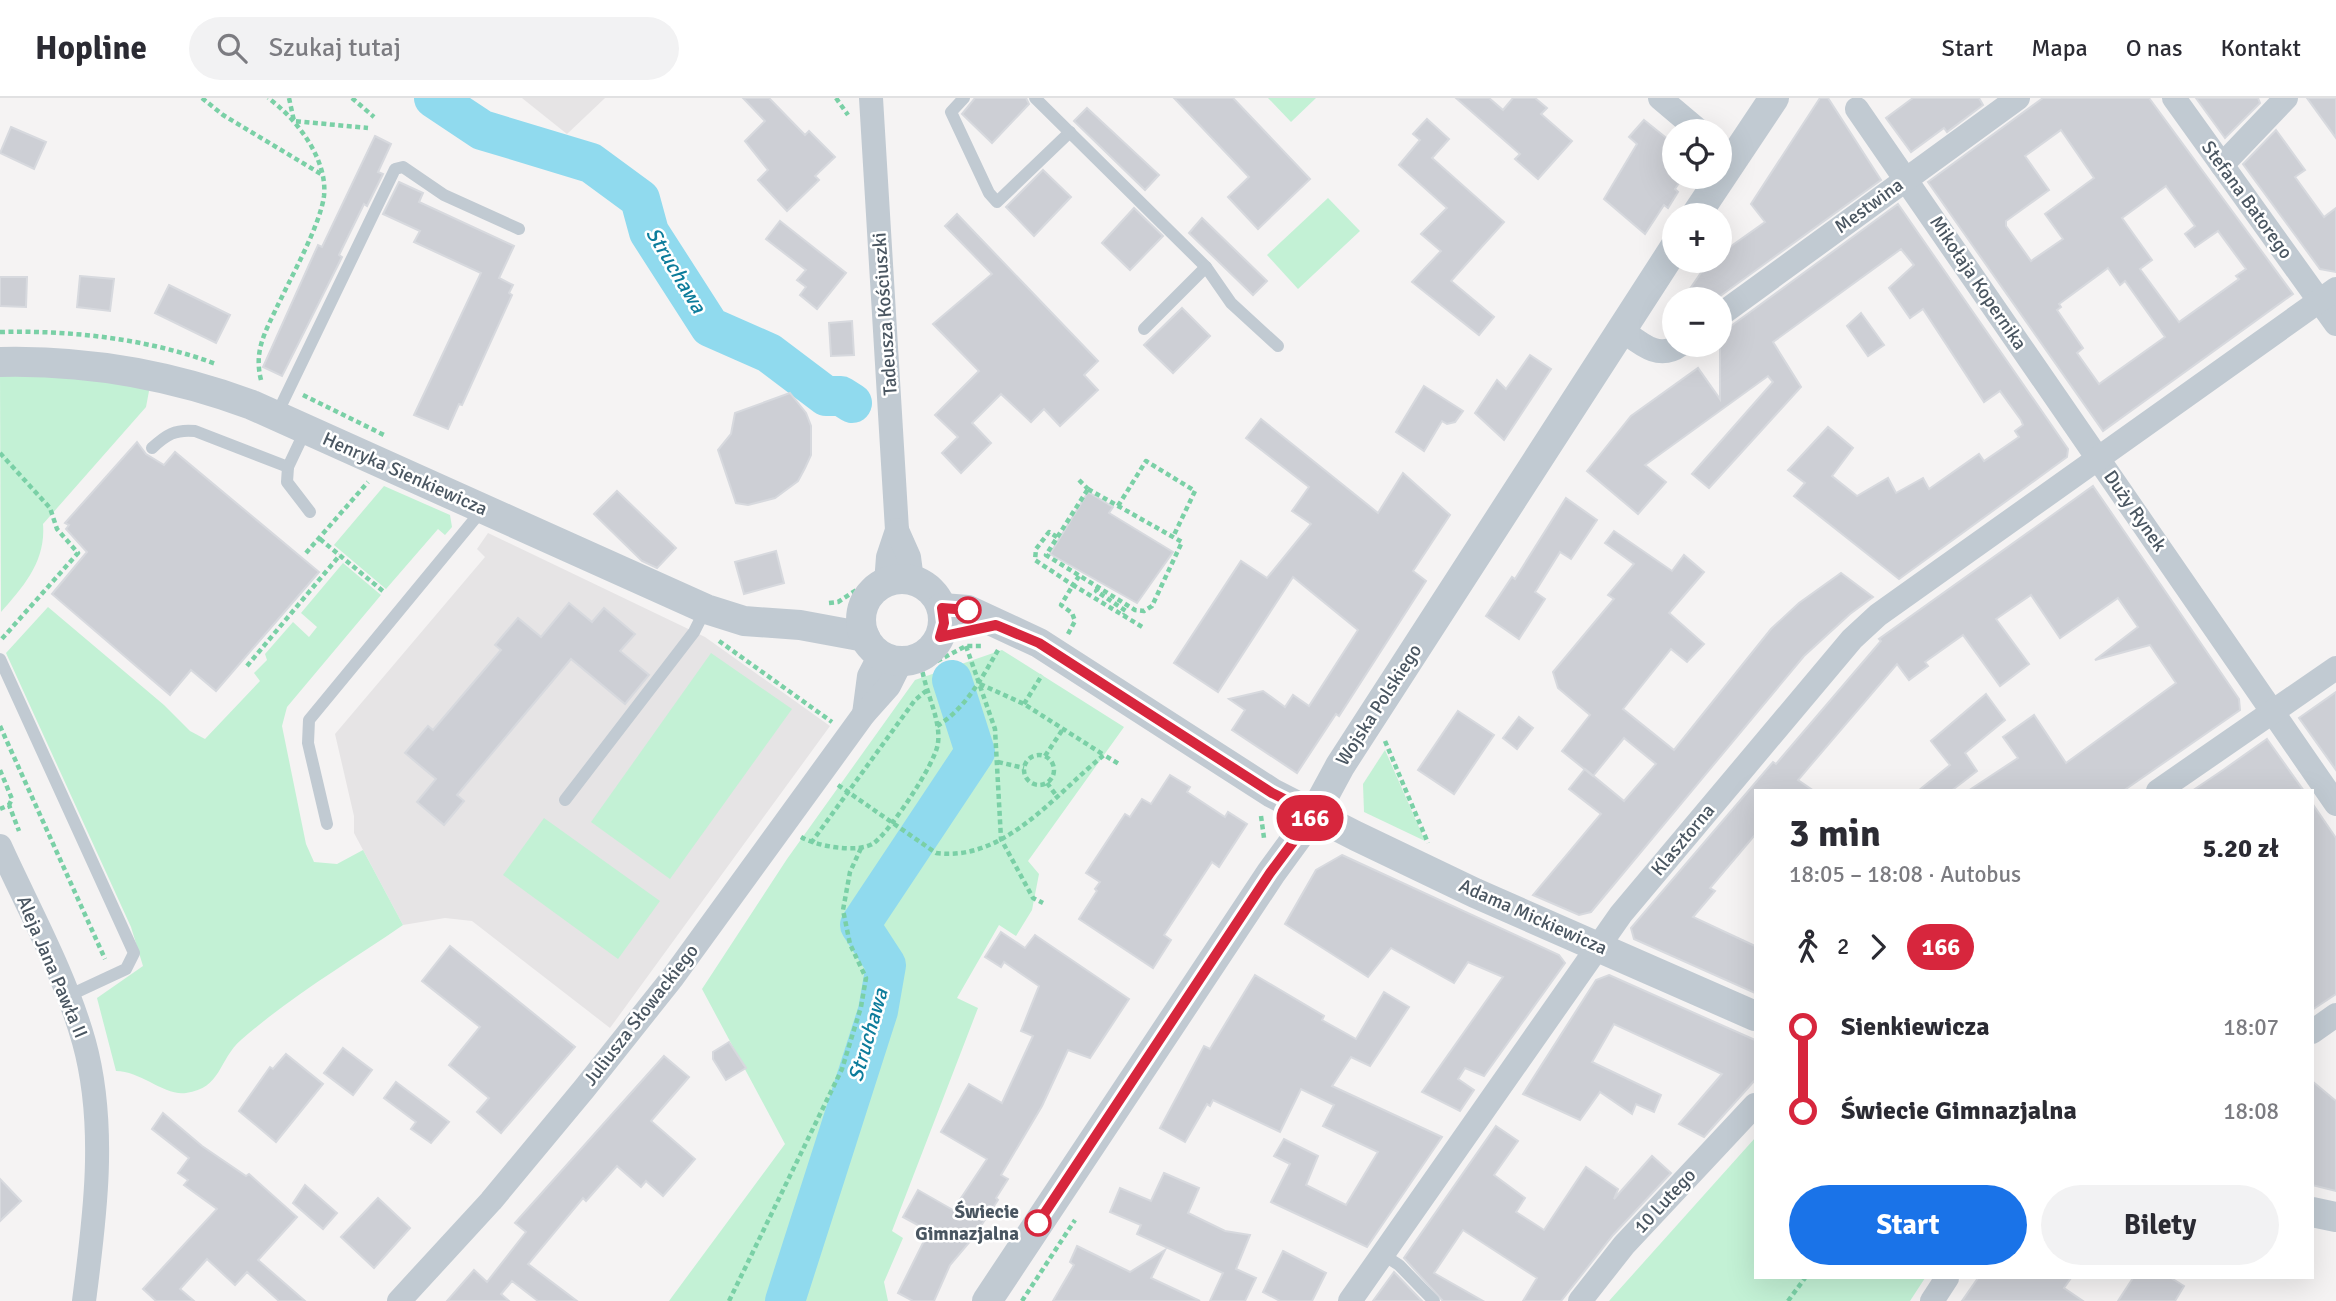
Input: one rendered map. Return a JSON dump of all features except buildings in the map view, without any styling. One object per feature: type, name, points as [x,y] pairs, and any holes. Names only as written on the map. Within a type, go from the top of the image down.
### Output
[{"type":"street","points":[[1660,98],[1685,119]]},
{"type":"street","points":[[1732,147],[1774,98]]},
{"type":"street","name":"Mestwina","points":[[1732,306],[2018,98]]},
{"type":"street","name":"Stefana Batorego","points":[[2174,98],[2222,165],[2328,295]]},
{"type":"street","points":[[2222,165],[2286,98]]},
{"type":"street","name":"Tadeusza Kościuszki","points":[[863,107],[897,530],[909,557],[890,580]]},
{"type":"street","name":"Mikołaja Kopernika","points":[[1857,109],[2099,458]]},
{"type":"street","name":"Wojska Polskiego","points":[[987,1301],[1270,873],[1314,814],[1340,766],[1662,267]]},
{"type":"street","points":[[2328,295],[2336,324]]},
{"type":"street","name":"Duży Rynek","points":[[2274,712],[2099,458],[2328,295]]},
{"type":"street","points":[[1622,330],[1662,352]]},
{"type":"street","name":"Henryka Sienkiewicza","points":[[0,362],[59,363],[165,378],[221,394],[306,429],[483,509],[703,622],[744,621],[800,625],[917,659],[953,642]]},
{"type":"street","name":"Klasztorna","points":[[1350,1301],[1621,914],[1852,639],[1878,615],[2099,458]]},
{"type":"street","points":[[891,651],[875,590],[890,580],[930,590],[942,608],[944,623],[953,642],[998,635],[1039,643],[1272,793],[1314,814]]},
{"type":"street","points":[[942,608],[968,610],[998,635]]},
{"type":"street","name":"Juliusza Słowackiego","points":[[399,1301],[491,1201],[593,1079],[673,977],[864,714],[870,676],[891,651]]},
{"type":"street","points":[[2161,789],[2336,668]]},
{"type":"street","points":[[2274,712],[2336,804]]},
{"type":"street","name":"Adama Mickiewicza","points":[[1314,814],[1475,893],[1754,1016]]},
{"type":"street","name":"Aleja Jana Pawła II","points":[[0,846],[68,996],[89,1060],[96,1114],[97,1153],[84,1301]]},
{"type":"street","points":[[2314,1031],[2336,1015]]},
{"type":"street","name":"10 Lutego","points":[[1580,1301],[1625,1245],[1754,1106]]},
{"type":"street","points":[[2314,1212],[2336,1217]]},
{"type":"street","points":[[1932,1301],[1946,1279]]},
{"type":"lane","points":[[964,98],[951,112],[989,193],[997,202],[1070,132]]},
{"type":"lane","points":[[1035,98],[1206,267],[1231,303],[1278,346]]},
{"type":"lane","points":[[276,416],[395,169],[403,167],[444,195],[519,229]]},
{"type":"lane","points":[[1144,329],[1206,267]]},
{"type":"lane","points":[[152,448],[165,436],[180,429],[195,431],[288,467]]},
{"type":"lane","points":[[306,429],[288,467],[287,482],[310,512]]},
{"type":"lane","points":[[327,824],[308,743],[309,720],[483,509]]},
{"type":"lane","points":[[565,800],[703,622]]},
{"type":"lane","points":[[0,659],[134,953],[126,969],[68,996]]},
{"type":"lane","points":[[1382,1254],[1399,1265],[1434,1301]]},
{"type":"path","points":[[202,98],[223,115],[321,175]]},
{"type":"path","points":[[261,380],[258,347],[324,197],[321,175],[312,148],[294,121],[268,98]]},
{"type":"path","points":[[289,98],[294,121]]},
{"type":"path","points":[[352,98],[374,117]]},
{"type":"path","points":[[836,98],[863,107]]},
{"type":"path","points":[[294,121],[368,128]]},
{"type":"path","points":[[0,332],[49,332],[143,344],[222,366]]},
{"type":"path","points":[[253,377],[380,430],[394,445]]},
{"type":"path","points":[[0,453],[50,508],[58,529],[78,553],[0,641]]},
{"type":"path","points":[[1118,506],[1146,461],[1195,491],[1173,537]]},
{"type":"path","points":[[1079,480],[1088,488],[1182,542],[1152,606],[1144,611],[1135,610],[1046,555],[1088,488]]},
{"type":"path","points":[[306,553],[358,495]]},
{"type":"path","points":[[1058,537],[1049,532],[1036,549],[1035,560],[1144,628]]},
{"type":"path","points":[[320,539],[384,592]]},
{"type":"path","points":[[247,666],[340,555]]},
{"type":"path","points":[[1067,635],[1075,621],[1072,613],[1060,605],[1079,576]]},
{"type":"path","points":[[1088,582],[1092,576]]},
{"type":"path","points":[[824,604],[838,602],[890,580]]},
{"type":"path","points":[[1098,588],[1096,591],[1126,611],[1124,615]]},
{"type":"path","points":[[703,622],[730,639]]},
{"type":"path","points":[[703,622],[838,727]]},
{"type":"path","points":[[1056,628],[1076,640]]},
{"type":"path","points":[[891,651],[998,635]]},
{"type":"path","points":[[998,635],[1010,653]]},
{"type":"path","points":[[937,726],[948,719],[979,684],[998,635]]},
{"type":"path","points":[[953,642],[979,684],[994,721],[1001,839],[1033,898],[1043,903]]},
{"type":"path","points":[[794,834],[825,847],[873,844],[933,760],[939,741],[926,691],[891,651]]},
{"type":"path","points":[[1032,666],[1053,679]]},
{"type":"path","points":[[1024,704],[1043,673]]},
{"type":"path","points":[[979,684],[1024,704],[1119,764]]},
{"type":"path","points":[[811,843],[915,700],[926,691]]},
{"type":"path","points":[[0,726],[107,958]]},
{"type":"path","points":[[1045,756],[1063,729]]},
{"type":"path","points":[[1391,729],[1383,743],[1431,850],[1420,845]]},
{"type":"path","points":[[833,782],[900,831],[936,853],[954,855],[1001,839],[1035,817],[1056,795],[1104,755]]},
{"type":"path","points":[[1045,756],[1053,765],[1054,772],[1047,783],[1041,785],[1028,781],[1024,768],[1031,757],[1045,756]]},
{"type":"path","points":[[998,762],[1024,768]]},
{"type":"path","points":[[0,770],[12,799],[9,805]]},
{"type":"path","points":[[1047,783],[1056,795]]},
{"type":"path","points":[[1257,812],[1264,832],[1259,848]]},
{"type":"path","points":[[729,1301],[842,1069],[857,1020],[866,978],[850,944],[843,910],[850,872],[862,846]]},
{"type":"path","points":[[1022,1301],[1076,1217]]},
{"type":"path","points":[[1787,1301],[1804,1279]]},
{"type":"shaded area","points":[[522,98],[605,98],[567,134]]},
{"type":"shaded area","points":[[488,533],[705,637],[830,726],[610,1028],[472,921],[445,918],[403,925],[354,833],[354,816],[335,734],[485,557],[477,549]]},
{"type":"green space","points":[[1268,98],[1316,98],[1291,122]]},
{"type":"green space","points":[[1328,198],[1360,231],[1298,289],[1267,255]]},
{"type":"green space","points":[[0,374],[152,375],[146,407],[43,524],[41,550],[32,572],[1,612]]},
{"type":"green space","points":[[384,486],[450,515],[452,527],[445,535],[438,529],[386,589],[334,545]]},
{"type":"green space","points":[[343,563],[381,595],[287,707],[282,726],[306,844],[314,862],[337,864],[363,850],[403,925],[260,1024],[234,1048],[213,1079],[198,1090],[186,1093],[169,1091],[134,1075],[116,1071],[97,998],[143,966],[131,927],[6,653],[48,607],[164,705],[190,731],[205,739],[260,681],[254,673],[267,660],[265,654],[293,622],[309,637],[317,627],[301,613]]},
{"type":"green space","points":[[1002,650],[1124,727],[1028,861],[1039,874],[1032,910],[1016,936],[999,925],[957,998],[978,1008],[892,1231],[903,1238],[884,1282],[888,1301],[669,1301],[785,1144],[702,989],[787,859],[915,680]]},
{"type":"green space","points":[[711,653],[792,709],[670,879],[591,822]]},
{"type":"green space","points":[[1385,750],[1425,841],[1364,812],[1363,784]]},
{"type":"green space","points":[[544,818],[660,901],[618,959],[503,875]]},
{"type":"green space","points":[[1754,1139],[1754,1279],[1924,1279],[1910,1301],[1609,1301]]},
{"type":"waterway","name":"Struchawa","points":[[434,98],[482,130],[591,163],[640,199],[649,232],[710,327],[769,353],[826,396],[841,396],[852,403]]},
{"type":"waterway","name":"Struchawa","points":[[785,1301],[878,1011],[886,965],[860,925],[975,752],[952,680]]},
{"type":"bus line","name":"166","points":[[968,610],[942,608],[944,623],[940,637],[967,629],[996,625],[1039,643],[1083,668],[1272,793],[1314,814],[1270,873],[1038,1223]]},
{"type":"place","name":"Świecie Gimnazjalna","points":[[1038,1223]]}]
